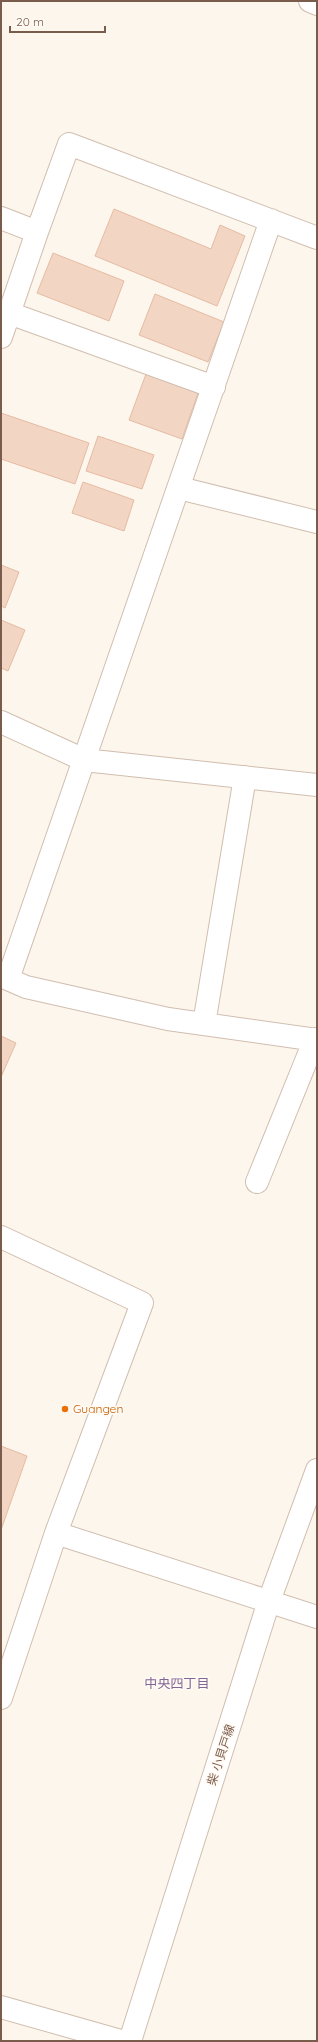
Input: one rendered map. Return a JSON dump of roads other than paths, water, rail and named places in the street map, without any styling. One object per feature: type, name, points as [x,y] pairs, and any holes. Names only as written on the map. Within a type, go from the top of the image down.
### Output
[{"type":"street","points":[[310,1],[317,4]]},
{"type":"street","points":[[1,338],[69,144],[317,238]]},
{"type":"street","points":[[1,218],[37,232]]},
{"type":"street","points":[[257,1182],[316,1040],[168,1019],[26,987],[4,977],[84,760],[271,220]]},
{"type":"street","points":[[9,314],[214,387]]},
{"type":"street","points":[[179,488],[317,522]]},
{"type":"street","points":[[1,722],[84,760],[317,785]]},
{"type":"street","points":[[204,1024],[245,777]]},
{"type":"street","points":[[1,1237],[142,1303],[56,1533],[1,1698]]},
{"type":"street","name":"柴 小貝戸線","points":[[130,2041],[269,1601],[317,1470]]},
{"type":"street","points":[[56,1533],[317,1617]]},
{"type":"street","points":[[1,2007],[121,2041]]},
{"type":"place","name":"Guangen","points":[[65,1409]]},
{"type":"district","name":"中央四丁目","points":[[177,1683]]}]
